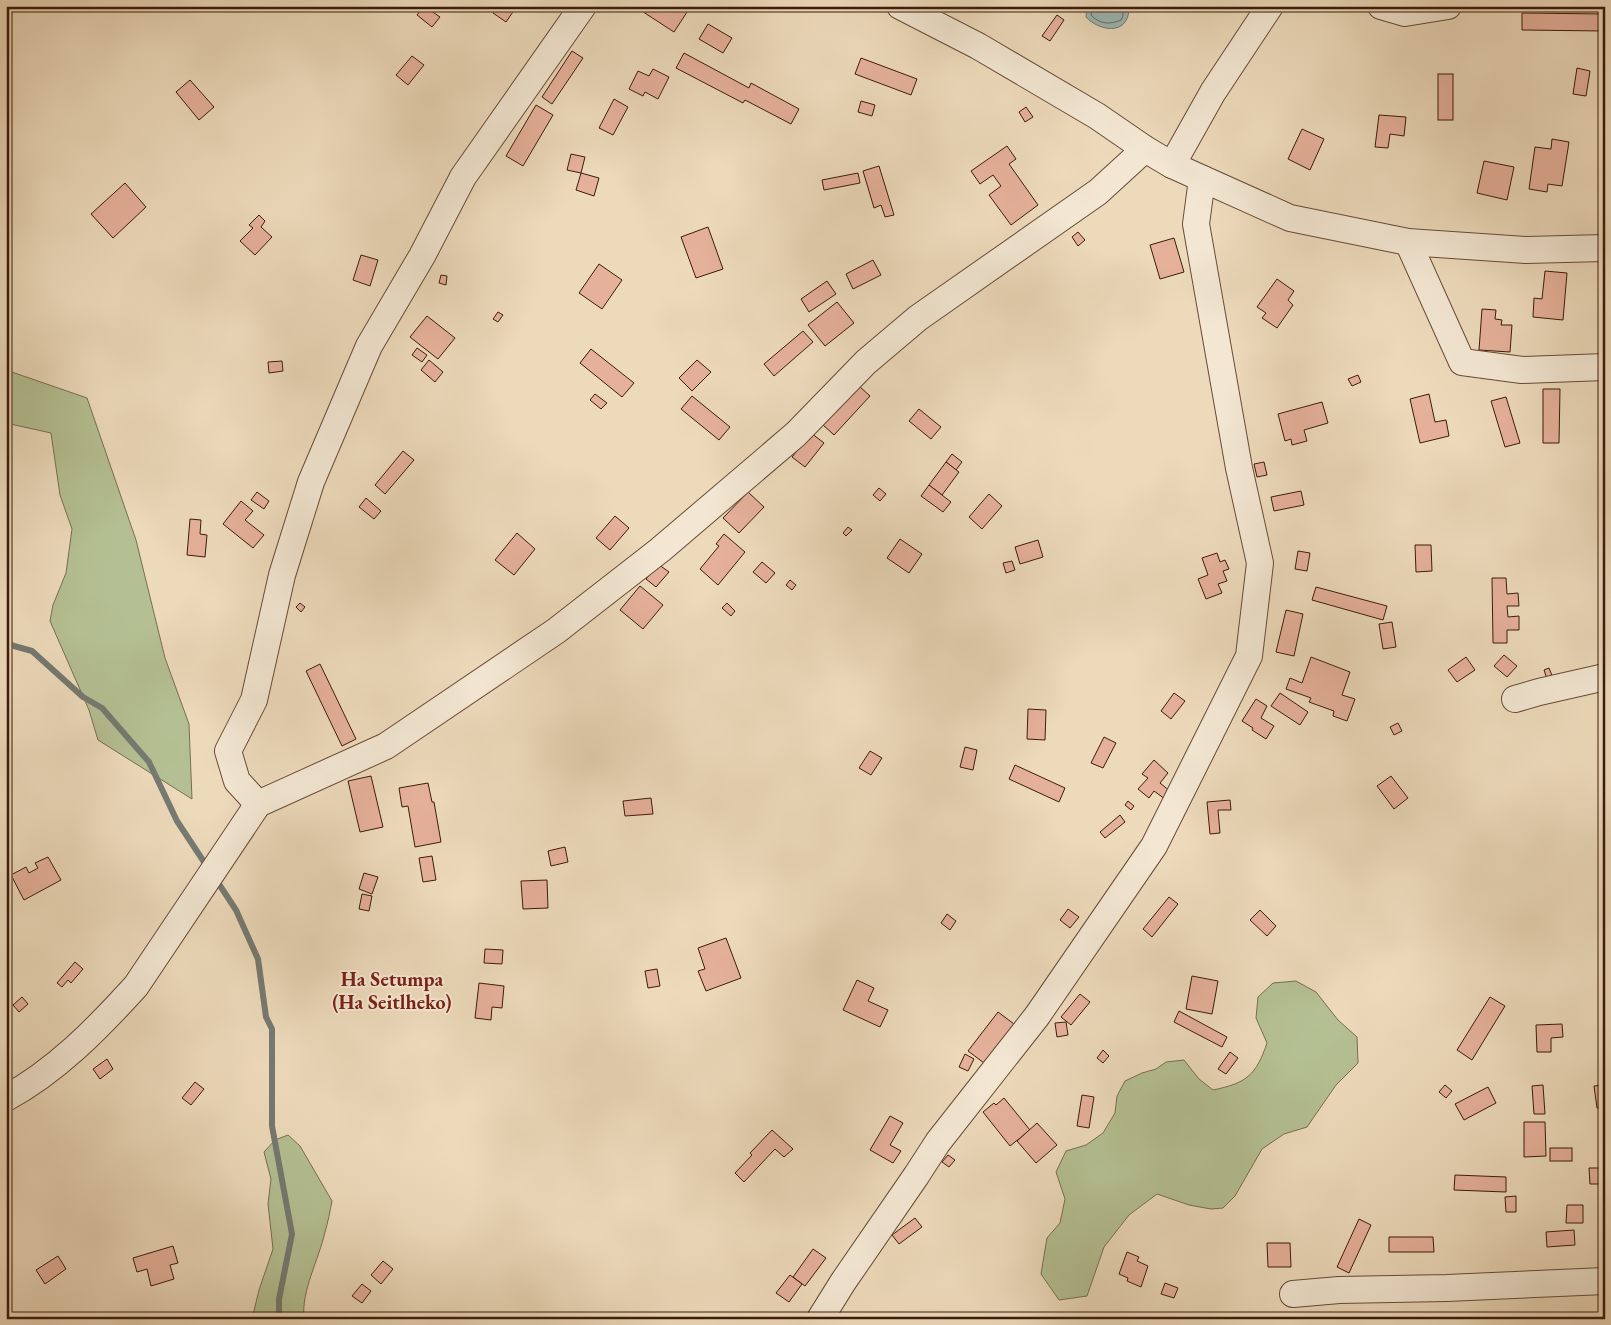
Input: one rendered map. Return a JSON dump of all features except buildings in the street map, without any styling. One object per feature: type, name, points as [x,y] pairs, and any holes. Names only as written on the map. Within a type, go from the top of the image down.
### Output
[{"type":"street","points":[[258,804],[237,781],[228,751],[254,700],[282,576],[311,482],[369,346],[422,256],[463,177],[583,6]]},
{"type":"street","points":[[900,6],[978,46],[1097,116],[1172,165],[1290,218],[1408,242],[1526,250],[1605,248]]},
{"type":"street","points":[[1172,165],[1213,92],[1270,6]]},
{"type":"street","points":[[1382,6],[1405,13],[1448,6]]},
{"type":"street","points":[[6,1098],[24,1089],[74,1049],[114,1011],[136,986],[258,804],[386,746],[556,631],[660,550],[796,434],[866,362],[911,324],[1098,192],[1145,149]]},
{"type":"street","points":[[820,1319],[938,1142],[1037,1016],[1154,846],[1249,656],[1260,563],[1239,468],[1196,224],[1202,179]]},
{"type":"street","points":[[1408,242],[1462,362],[1522,370],[1605,367]]},
{"type":"street","points":[[1515,700],[1539,692],[1605,676]]},
{"type":"street","points":[[1293,1294],[1339,1290],[1447,1288],[1605,1281]]},
{"type":"green space","points":[[6,370],[87,398],[136,540],[165,658],[189,724],[192,799],[98,740],[89,710],[50,621],[53,605],[66,573],[72,529],[60,495],[51,433],[6,423]]},
{"type":"green space","points":[[1296,981],[1316,992],[1338,1020],[1357,1037],[1358,1063],[1336,1085],[1307,1127],[1284,1134],[1262,1149],[1235,1196],[1223,1208],[1211,1209],[1189,1205],[1157,1194],[1129,1215],[1104,1247],[1087,1296],[1059,1300],[1041,1274],[1047,1238],[1060,1223],[1065,1199],[1056,1172],[1066,1151],[1086,1145],[1103,1133],[1115,1113],[1117,1096],[1125,1081],[1156,1069],[1166,1062],[1184,1060],[1199,1079],[1213,1090],[1234,1084],[1249,1076],[1259,1063],[1267,1043],[1256,1018],[1258,997],[1273,983]]},
{"type":"green space","points":[[288,1135],[300,1146],[332,1201],[305,1297],[304,1319],[252,1319],[259,1290],[273,1249],[268,1204],[271,1179],[264,1152],[275,1140]]},
{"type":"water","points":[[1087,6],[1126,6],[1129,10],[1123,24],[1118,27],[1105,28],[1091,22],[1086,17]]},
{"type":"waterway","points":[[6,642],[32,651],[83,697],[102,708],[149,762],[177,821],[208,868]]},
{"type":"waterway","points":[[215,878],[236,910],[258,959],[266,1017],[272,1029],[272,1126],[292,1234],[279,1299],[279,1319]]},
{"type":"district","name":"Ha Setumpa (Ha Seitlheko)","points":[[392,990]]}]
